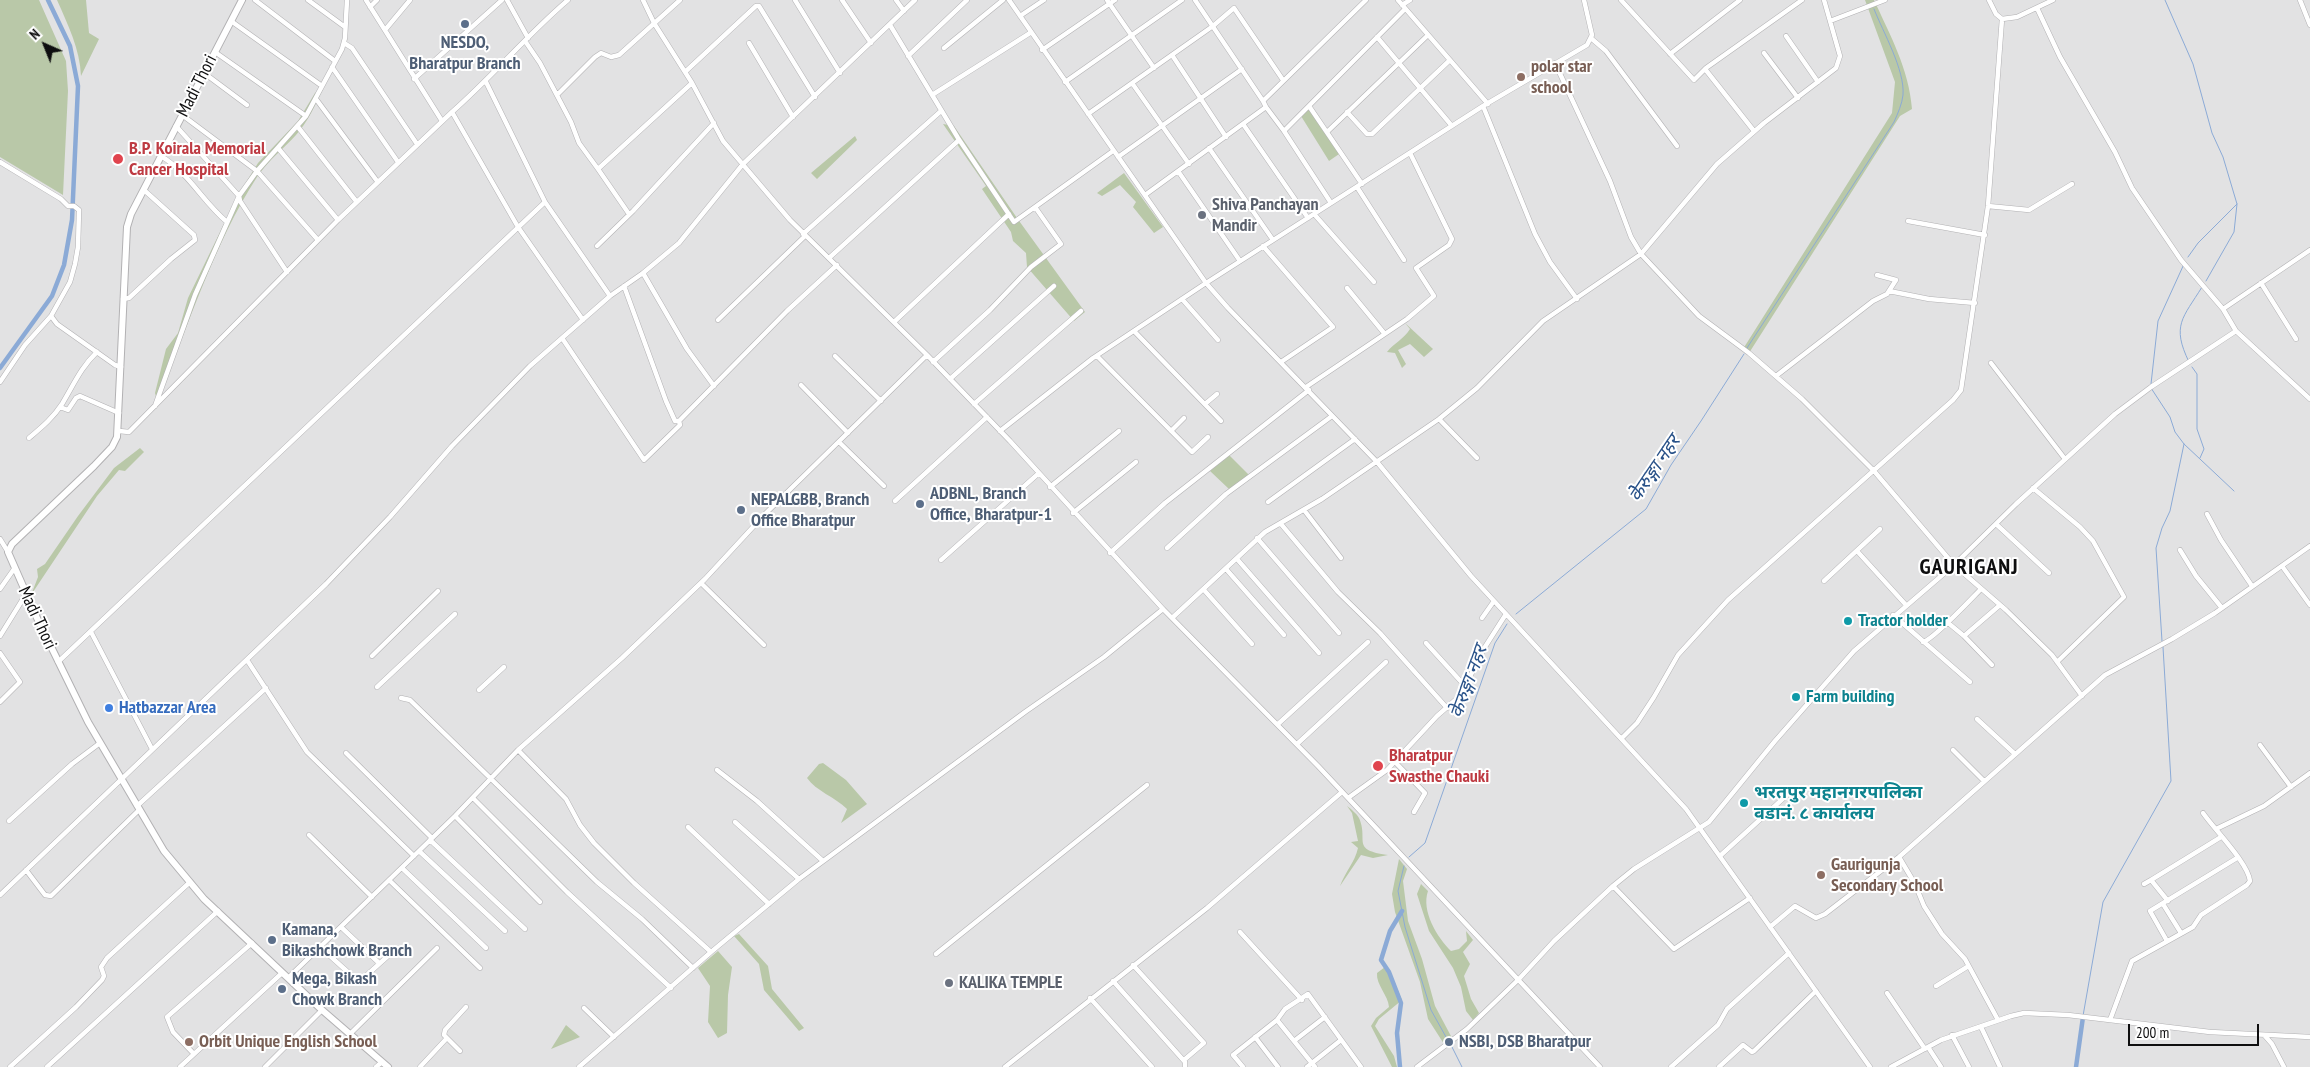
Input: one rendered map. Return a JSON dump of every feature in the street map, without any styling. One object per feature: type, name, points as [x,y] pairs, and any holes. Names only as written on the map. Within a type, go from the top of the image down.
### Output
[{"type":"main road","name":"Madi Thori","points":[[119,431],[125,233],[128,221],[242,0]]},
{"type":"main road","points":[[8,552],[12,544],[103,456],[115,442],[119,431]]},
{"type":"main road","name":"Madi Thori","points":[[8,552],[14,569],[58,662],[100,743],[164,851],[189,883],[282,973],[388,1067]]},
{"type":"street","points":[[255,0],[336,61]]},
{"type":"street","points":[[308,0],[345,27]]},
{"type":"street","points":[[154,407],[195,295],[239,196],[257,171],[306,116],[336,61],[344,43],[346,0]]},
{"type":"street","points":[[366,0],[442,121]]},
{"type":"street","points":[[370,7],[377,0]]},
{"type":"street","points":[[385,30],[410,0]]},
{"type":"street","points":[[414,79],[502,0]]},
{"type":"street","points":[[507,0],[557,95],[579,143],[629,214]]},
{"type":"street","points":[[119,431],[129,432],[377,181],[486,82],[526,39],[568,0]]},
{"type":"street","points":[[644,0],[654,23],[692,83],[724,141],[804,235],[837,265],[987,417],[1110,553],[1278,724],[1600,1067]]},
{"type":"street","points":[[557,95],[601,53],[616,57],[680,0]]},
{"type":"street","points":[[795,0],[840,73]]},
{"type":"street","points":[[842,0],[872,44]]},
{"type":"street","points":[[896,0],[904,11]]},
{"type":"street","points":[[0,895],[335,575],[390,517],[452,446],[530,366],[610,296],[643,273],[679,243],[743,164],[872,44],[915,0]]},
{"type":"street","points":[[908,56],[967,0]]},
{"type":"street","points":[[944,48],[1003,0]]},
{"type":"street","points":[[1008,0],[1206,282],[1228,308],[1378,462],[1471,576],[1622,738],[1702,828],[1788,953],[1870,1067]]},
{"type":"street","points":[[1020,16],[1044,0]]},
{"type":"street","points":[[1042,50],[1108,2],[1114,0]]},
{"type":"street","points":[[1065,82],[1182,0]]},
{"type":"street","points":[[1195,0],[1331,203]]},
{"type":"street","points":[[1263,101],[1366,0]]},
{"type":"street","points":[[1398,0],[1486,105],[1535,234],[1550,262],[1576,299]]},
{"type":"street","points":[[1284,131],[1377,38],[1410,0]]},
{"type":"street","points":[[1584,0],[1592,39],[1606,51],[1677,146]]},
{"type":"street","points":[[1621,0],[1694,80],[1705,69],[1802,0]]},
{"type":"street","points":[[1670,54],[1740,0]]},
{"type":"street","points":[[1172,618],[1237,559],[1257,538],[1304,510],[1370,465],[1378,462],[1439,419],[1477,388],[1503,359],[1543,321],[1641,254],[1717,164],[1754,131],[1833,71],[1840,60],[1824,0]]},
{"type":"street","points":[[1830,21],[1886,0]]},
{"type":"street","points":[[1989,0],[1996,14],[2002,19],[2017,17],[2052,0]]},
{"type":"street","points":[[2300,0],[2310,24]]},
{"type":"street","points":[[1108,2],[1154,68]]},
{"type":"street","points":[[684,72],[756,6],[759,6],[815,96]]},
{"type":"street","points":[[1088,114],[1213,26],[1234,8],[1284,80]]},
{"type":"street","points":[[2037,8],[2060,57],[2115,152],[2132,188],[2181,260],[2223,309],[2236,331],[2310,399]]},
{"type":"street","points":[[1622,738],[1637,723],[1678,654],[1728,600],[1953,400],[1961,390],[1985,235],[2002,19]]},
{"type":"street","points":[[232,21],[322,86]]},
{"type":"street","points":[[890,25],[959,140],[1014,222],[1113,151]]},
{"type":"street","points":[[932,95],[1030,33]]},
{"type":"street","points":[[1327,132],[1428,35]]},
{"type":"street","points":[[1786,36],[1818,82]]},
{"type":"street","points":[[1377,38],[1452,126]]},
{"type":"street","points":[[1000,431],[1097,356],[1206,282],[1452,126],[1555,63],[1587,46],[1592,39]]},
{"type":"street","points":[[344,43],[352,48],[417,144]]},
{"type":"street","points":[[749,43],[793,117]]},
{"type":"street","points":[[215,52],[306,116]]},
{"type":"street","points":[[1764,53],[1798,98]]},
{"type":"street","points":[[1172,55],[1226,137]]},
{"type":"street","points":[[1347,112],[1367,134],[1372,134],[1450,60]]},
{"type":"street","points":[[1555,63],[1610,180],[1631,237],[1641,254],[1699,316],[1776,376],[1802,399],[1874,471],[1954,565],[2000,605],[2057,662],[2082,696]]},
{"type":"street","points":[[332,67],[398,162]]},
{"type":"street","points":[[1118,157],[1242,69]]},
{"type":"street","points":[[1705,69],[1754,131]]},
{"type":"street","points":[[204,73],[246,105]]},
{"type":"street","points":[[486,82],[545,202],[610,296]]},
{"type":"street","points":[[598,169],[692,83]]},
{"type":"street","points":[[1132,83],[1188,164]]},
{"type":"street","points":[[316,99],[377,181]]},
{"type":"street","points":[[1309,106],[1327,132],[1404,260]]},
{"type":"street","points":[[1144,195],[1266,107]]},
{"type":"street","points":[[718,320],[804,235],[941,111]]},
{"type":"street","points":[[452,112],[518,227],[583,320]]},
{"type":"street","points":[[182,115],[257,171],[318,240]]},
{"type":"street","points":[[597,246],[714,123]]},
{"type":"street","points":[[1244,124],[1308,218]]},
{"type":"street","points":[[176,126],[239,196],[240,201],[287,272]]},
{"type":"street","points":[[298,127],[356,202]]},
{"type":"street","points":[[829,258],[959,140]]},
{"type":"street","points":[[278,148],[338,220]]},
{"type":"street","points":[[1210,148],[1273,240]]},
{"type":"street","points":[[1110,553],[1165,502],[1307,389],[1432,299],[1433,293],[1416,268],[1449,245],[1452,239],[1410,153]]},
{"type":"street","points":[[161,156],[185,173],[209,206],[227,222]]},
{"type":"street","points":[[0,162],[61,199],[68,206],[74,206],[80,210],[78,247],[70,282],[51,316],[25,345],[0,382]]},
{"type":"street","points":[[1178,171],[1240,261]]},
{"type":"street","points":[[1988,206],[2029,210],[2072,184]]},
{"type":"street","points":[[123,299],[130,298],[171,259],[195,240],[194,235],[144,190]]},
{"type":"street","points":[[58,662],[545,202]]},
{"type":"street","points":[[934,362],[990,310],[1031,267],[1061,244],[1035,207]]},
{"type":"street","points":[[894,322],[1008,214]]},
{"type":"street","points":[[1314,214],[1374,282]]},
{"type":"street","points":[[1908,222],[1985,235]]},
{"type":"street","points":[[1263,246],[1333,327],[1281,362]]},
{"type":"street","points":[[2223,309],[2310,250]]},
{"type":"street","points":[[679,420],[837,265]]},
{"type":"street","points":[[643,273],[688,349],[714,386]]},
{"type":"street","points":[[1776,376],[1889,291],[1896,280],[1877,275]]},
{"type":"street","points":[[2261,283],[2296,339]]},
{"type":"street","points":[[624,286],[666,401],[675,421],[679,420]]},
{"type":"street","points":[[950,379],[1054,286]]},
{"type":"street","points":[[1347,288],[1384,333]]},
{"type":"street","points":[[1889,291],[1929,299],[1975,303]]},
{"type":"street","points":[[1182,299],[1218,340]]},
{"type":"street","points":[[974,404],[1081,311]]},
{"type":"street","points":[[51,316],[57,324],[115,365],[121,367]]},
{"type":"street","points":[[1134,331],[1221,421]]},
{"type":"street","points":[[1418,1067],[1467,1029],[1519,979],[1554,941],[1613,886],[1634,870],[1709,822],[1837,668],[1893,616],[1954,565],[2033,488],[2125,405],[2236,331]]},
{"type":"street","points":[[562,338],[644,460],[680,426],[679,420]]},
{"type":"street","points":[[29,438],[48,422],[60,408],[86,363],[97,352]]},
{"type":"street","points":[[288,978],[455,816],[518,750],[622,658],[701,582],[765,514],[927,355]]},
{"type":"street","points":[[835,356],[881,401]]},
{"type":"street","points":[[1097,356],[1192,452],[1208,437]]},
{"type":"street","points":[[1991,363],[2066,459]]},
{"type":"street","points":[[801,385],[848,434]]},
{"type":"street","points":[[1205,404],[1217,394]]},
{"type":"street","points":[[60,408],[68,410],[76,398],[80,396],[119,413]]},
{"type":"street","points":[[1167,548],[1226,494],[1324,424],[1332,416]]},
{"type":"street","points":[[895,501],[987,417]]},
{"type":"street","points":[[1172,432],[1184,418]]},
{"type":"street","points":[[1439,419],[1477,458]]},
{"type":"street","points":[[1050,487],[1119,431]]},
{"type":"street","points":[[1268,502],[1355,439]]},
{"type":"street","points":[[839,442],[884,486]]},
{"type":"street","points":[[1073,513],[1136,462]]},
{"type":"street","points":[[941,560],[1039,473]]},
{"type":"street","points":[[2033,488],[2080,527],[2093,541],[2124,597],[2057,662]]},
{"type":"street","points":[[1304,510],[1341,558]]},
{"type":"street","points":[[2207,514],[2221,540],[2252,586]]},
{"type":"street","points":[[1281,524],[1338,592],[1380,632],[1447,708]]},
{"type":"street","points":[[1996,524],[2049,573]]},
{"type":"street","points":[[1824,581],[1880,529]]},
{"type":"street","points":[[1257,538],[1339,633]]},
{"type":"street","points":[[0,539],[8,552]]},
{"type":"street","points":[[1770,927],[1795,906],[1813,917],[1820,917],[1899,857],[2105,675],[2172,639],[2222,608],[2310,546]]},
{"type":"street","points":[[2180,550],[2196,576],[2222,608]]},
{"type":"street","points":[[1857,551],[1906,605]]},
{"type":"street","points":[[0,552],[8,552]]},
{"type":"street","points":[[1237,559],[1319,653]]},
{"type":"street","points":[[2282,566],[2310,605]]},
{"type":"street","points":[[0,589],[14,569]]},
{"type":"street","points":[[1226,569],[1284,635]]},
{"type":"street","points":[[701,582],[764,645]]},
{"type":"street","points":[[1923,642],[1927,641],[1981,589]]},
{"type":"street","points":[[1204,590],[1252,644]]},
{"type":"street","points":[[372,656],[438,591]]},
{"type":"street","points":[[0,636],[26,594]]},
{"type":"street","points":[[1482,618],[1494,601]]},
{"type":"street","points":[[1964,636],[2000,605]]},
{"type":"street","points":[[579,1067],[711,952],[799,879],[1025,712],[1104,657],[1163,609]]},
{"type":"street","points":[[377,687],[455,614]]},
{"type":"street","points":[[1348,798],[1394,762],[1461,695],[1482,650],[1506,614]]},
{"type":"street","points":[[1893,616],[1970,682]]},
{"type":"street","points":[[1947,622],[1992,664]]},
{"type":"street","points":[[91,632],[152,749]]},
{"type":"street","points":[[1278,724],[1368,642]]},
{"type":"street","points":[[1426,643],[1466,686]]},
{"type":"street","points":[[0,653],[20,682],[0,702]]},
{"type":"street","points":[[247,660],[307,752],[414,856]]},
{"type":"street","points":[[1297,744],[1386,662]]},
{"type":"street","points":[[479,690],[504,667]]},
{"type":"street","points":[[26,870],[45,895],[50,896],[138,808],[266,688]]},
{"type":"street","points":[[402,698],[410,700],[608,893],[642,920],[693,968]]},
{"type":"street","points":[[1977,718],[2015,754]]},
{"type":"street","points":[[9,821],[72,764],[100,743]]},
{"type":"street","points":[[2260,745],[2290,787]]},
{"type":"street","points":[[518,750],[566,799],[580,825],[594,843],[634,883],[711,952]]},
{"type":"street","points":[[1953,750],[1984,781]]},
{"type":"street","points":[[346,753],[431,839],[525,929]]},
{"type":"street","points":[[1394,762],[1426,793],[1414,812]]},
{"type":"street","points":[[718,770],[823,861]]},
{"type":"street","points":[[2216,829],[2264,806],[2310,773]]},
{"type":"street","points":[[936,954],[1147,785]]},
{"type":"street","points":[[1005,1067],[1206,908],[1342,792]]},
{"type":"street","points":[[1721,855],[1787,794]]},
{"type":"street","points":[[473,798],[567,892],[671,988]]},
{"type":"street","points":[[2110,1020],[2130,964],[2193,927],[2201,915],[2247,885],[2250,881],[2250,876],[2203,813]]},
{"type":"street","points":[[455,816],[540,902]]},
{"type":"street","points":[[736,822],[799,879]]},
{"type":"street","points":[[688,827],[769,904]]},
{"type":"street","points":[[309,835],[372,897]]},
{"type":"street","points":[[2144,884],[2222,837]]},
{"type":"street","points":[[419,851],[505,932]]},
{"type":"street","points":[[1899,857],[1915,884],[1924,906],[1942,934],[1963,956],[1967,967],[1998,1020]]},
{"type":"street","points":[[2167,941],[2150,912],[2237,858]]},
{"type":"street","points":[[402,868],[486,948]]},
{"type":"street","points":[[389,880],[480,968]]},
{"type":"street","points":[[2151,880],[2168,900]]},
{"type":"street","points":[[10,1067],[76,1007],[102,980],[104,976],[101,967],[106,958],[189,883]]},
{"type":"street","points":[[1613,886],[1674,949],[1750,898]]},
{"type":"street","points":[[2163,904],[2182,933]]},
{"type":"street","points":[[47,1067],[218,911]]},
{"type":"street","points":[[341,927],[379,963]]},
{"type":"street","points":[[1240,932],[1302,1000]]},
{"type":"street","points":[[194,1054],[171,1030],[167,1017],[252,943]]},
{"type":"street","points":[[320,947],[359,982],[388,956]]},
{"type":"street","points":[[350,1034],[437,948]]},
{"type":"street","points":[[1671,1067],[1718,1024],[1727,1009],[1788,953]]},
{"type":"street","points":[[1133,965],[1204,1043],[1184,1060]]},
{"type":"street","points":[[1936,986],[1967,967]]},
{"type":"street","points":[[180,1067],[282,973]]},
{"type":"street","points":[[1112,981],[1184,1060],[1185,1067]]},
{"type":"street","points":[[1719,1067],[1743,1045],[1754,1051],[1816,991]]},
{"type":"street","points":[[1887,993],[1940,1067]]},
{"type":"street","points":[[1242,1067],[1233,1055],[1277,1020],[1285,1009],[1302,1000],[1308,994],[1361,1067]]},
{"type":"street","points":[[1090,998],[1152,1067]]},
{"type":"street","points":[[460,1051],[444,1035],[445,1030],[466,1007]]},
{"type":"street","points":[[584,1008],[614,1037]]},
{"type":"street","points":[[266,1067],[322,1010]]},
{"type":"street","points":[[1891,1067],[1952,1036],[1998,1020],[2024,1014],[2042,1013],[2210,1032],[2310,1038]]},
{"type":"street","points":[[1294,1041],[1325,1017]]},
{"type":"street","points":[[1277,1020],[1313,1065]]},
{"type":"street","points":[[1981,1027],[2000,1067]]},
{"type":"street","points":[[1952,1036],[1969,1067]]},
{"type":"street","points":[[2265,1036],[2272,1044],[2284,1067]]},
{"type":"street","points":[[1255,1037],[1278,1067]]},
{"type":"street","points":[[420,1067],[447,1038]]},
{"type":"street","points":[[1306,1067],[1313,1065],[1341,1040]]},
{"type":"street","points":[[376,1067],[382,1062]]},
{"type":"green space","points":[[0,0],[39,0],[66,61],[68,91],[63,195],[0,157]]},
{"type":"green space","points":[[57,0],[86,0],[89,33],[99,39],[81,76],[76,47]]},
{"type":"green space","points":[[1865,0],[1874,0],[1892,39],[1907,80],[1912,109],[1900,116],[1749,353],[1743,349],[1892,113],[1895,82]]},
{"type":"green space","points":[[323,89],[304,125],[261,171],[241,203],[202,286],[157,400],[155,393],[166,349],[178,333],[188,298],[237,197],[258,163],[298,121],[315,93]]},
{"type":"green space","points":[[1309,109],[1342,152],[1329,161],[1301,116]]},
{"type":"green space","points":[[943,124],[954,126],[1085,312],[1074,321],[1027,267],[1026,253],[1013,241],[1011,232],[982,189],[986,186]]},
{"type":"green space","points":[[855,136],[857,140],[817,179],[811,173]]},
{"type":"green space","points":[[1124,173],[1163,227],[1154,233],[1133,207],[1136,202],[1120,185],[1102,196],[1097,193]]},
{"type":"green space","points":[[1405,323],[1433,349],[1424,357],[1410,344],[1398,350],[1406,364],[1402,368],[1395,353],[1387,352],[1410,329]]},
{"type":"green space","points":[[140,448],[144,452],[125,471],[119,470],[97,496],[31,595],[38,577],[37,569],[45,564],[114,468]]},
{"type":"green space","points":[[1229,455],[1250,476],[1229,489],[1210,471]]},
{"type":"green space","points":[[823,763],[846,780],[867,804],[841,823],[847,809],[815,787],[807,778],[819,764]]},
{"type":"green space","points":[[1347,806],[1359,818],[1365,847],[1376,853],[1388,855],[1373,858],[1361,855],[1340,886],[1355,858],[1358,848],[1351,842],[1358,841],[1352,813]]},
{"type":"green space","points":[[1399,859],[1407,869],[1403,881],[1408,921],[1422,959],[1435,1006],[1452,1038],[1444,1044],[1428,1019],[1420,982],[1395,912],[1392,894]]},
{"type":"green space","points":[[1421,884],[1428,891],[1427,907],[1432,923],[1441,939],[1451,951],[1459,949],[1467,941],[1466,931],[1473,940],[1463,952],[1470,964],[1464,976],[1471,999],[1479,1013],[1473,1020],[1466,1011],[1461,987],[1453,968],[1429,931],[1417,894]]},
{"type":"green space","points":[[739,934],[768,966],[772,989],[804,1028],[799,1031],[764,990],[759,964],[734,936]]},
{"type":"green space","points":[[718,951],[732,967],[728,995],[727,1033],[718,1038],[708,1022],[710,986],[698,968]]},
{"type":"green space","points":[[1385,967],[1389,969],[1402,1000],[1379,1019],[1375,1026],[1394,1056],[1397,1067],[1392,1067],[1371,1026],[1376,1018],[1389,1007],[1377,977],[1377,973]]},
{"type":"green space","points":[[566,1025],[580,1037],[551,1049]]},
{"type":"waterway","points":[[0,368],[52,296],[64,265],[72,220],[78,86],[70,46],[48,0]]},
{"type":"waterway","points":[[2165,0],[2193,64],[2212,133],[2223,157],[2237,204],[2234,232],[2206,281]]},
{"type":"waterway","name":"केेरुङ्गा नहर","points":[[1747,348],[1894,122],[1900,109],[1903,95],[1901,74],[1874,9]]},
{"type":"waterway","points":[[2188,257],[2198,243],[2237,204]]},
{"type":"waterway","points":[[2151,384],[2158,321],[2184,264]]},
{"type":"waterway","points":[[2189,362],[2180,330],[2185,315],[2202,287]]},
{"type":"waterway","name":"केेरुङ्गा नहर","points":[[1516,614],[1646,509],[1671,465],[1744,354]]},
{"type":"waterway","points":[[2192,367],[2197,374],[2197,429],[2204,449],[2200,458]]},
{"type":"waterway","points":[[2151,388],[2170,417],[2175,432],[2184,444],[2234,491]]},
{"type":"waterway","points":[[2162,641],[2156,548],[2170,511],[2184,444]]},
{"type":"waterway","name":"केरुङ्गा नहर","points":[[1409,857],[1425,843],[1495,643],[1507,624]]},
{"type":"waterway","points":[[2083,1016],[2103,902],[2171,781],[2163,647]]},
{"type":"waterway","points":[[1404,866],[1398,891],[1405,927],[1431,1010],[1446,1037]]},
{"type":"waterway","points":[[1400,1067],[1397,1033],[1401,1003],[1389,972],[1381,960],[1390,931],[1402,911]]},
{"type":"waterway","points":[[2076,1067],[2083,1017]]},
{"type":"waterway","points":[[1451,1045],[1462,1067]]},
{"type":"place","name":"NESDO, Bharatpur Branch","points":[[465,24]]},
{"type":"place","name":"polar star school","points":[[1521,77]]},
{"type":"place","name":"B.P. Koirala Memorial Cancer Hospital","points":[[118,159]]},
{"type":"place","name":"Shiva Panchayan Mandir","points":[[1202,215]]},
{"type":"place","name":"ADBNL, Branch Office, Bharatpur-1","points":[[920,504]]},
{"type":"place","name":"NEPALGBB, Branch Office Bharatpur","points":[[741,510]]},
{"type":"place","name":"Tractor holder","points":[[1848,621]]},
{"type":"place","name":"Farm building","points":[[1796,697]]},
{"type":"place","name":"Hatbazzar Area","points":[[109,708]]},
{"type":"place","name":"Bharatpur Swasthe Chauki","points":[[1378,766]]},
{"type":"place","name":"भरतपुर महानगरपालिका वडानं. ८ कार्यालय","points":[[1744,803]]},
{"type":"place","name":"Gaurigunja Secondary School","points":[[1821,875]]},
{"type":"place","name":"Kamana, Bikashchowk Branch","points":[[272,940]]},
{"type":"place","name":"KALIKA TEMPLE","points":[[949,983]]},
{"type":"place","name":"Mega, Bikash Chowk Branch","points":[[282,989]]},
{"type":"place","name":"Orbit Unique English School","points":[[189,1042]]},
{"type":"place","name":"NSBI, DSB Bharatpur","points":[[1449,1042]]},
{"type":"district","name":"GAURIGANJ","points":[[1969,568]]}]
